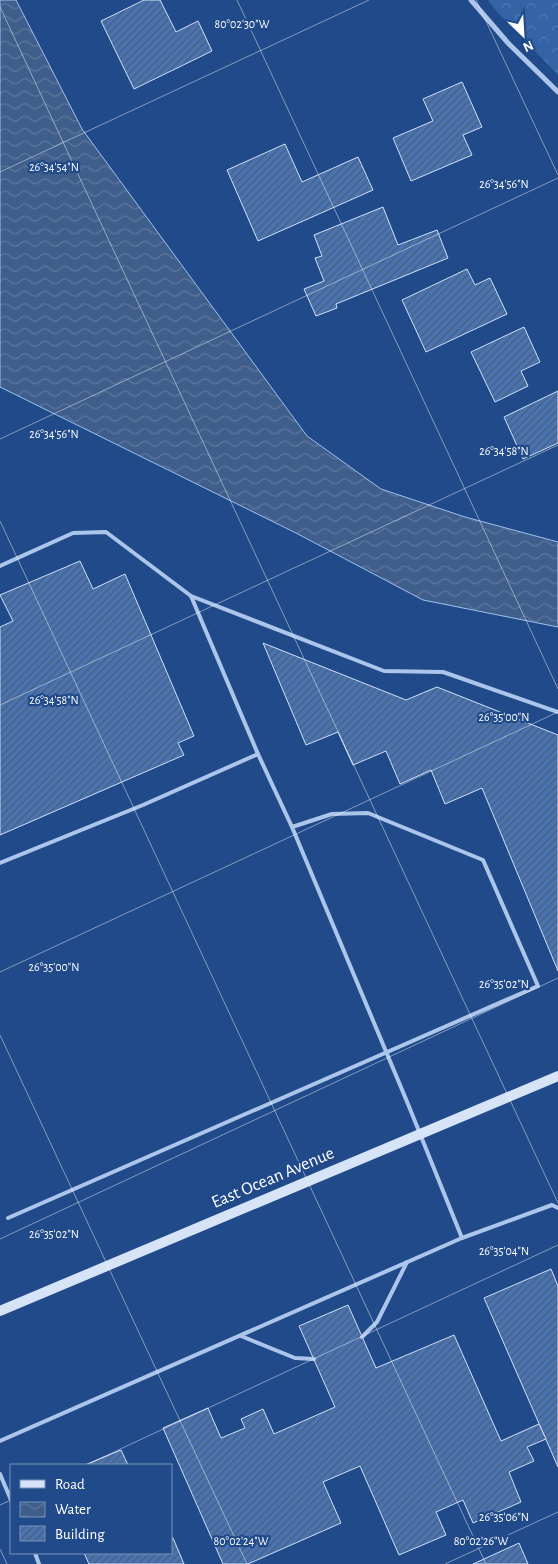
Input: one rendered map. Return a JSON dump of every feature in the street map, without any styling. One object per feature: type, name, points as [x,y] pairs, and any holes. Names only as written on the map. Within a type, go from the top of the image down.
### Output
[{"type":"main road","name":"East Ocean Avenue","points":[[0,1311],[558,1076]]},
{"type":"street","points":[[471,0],[508,43],[558,92]]},
{"type":"lane","points":[[0,566],[73,533],[106,532],[191,596],[384,671],[443,672],[558,712]]},
{"type":"lane","points":[[191,596],[258,754],[292,827],[462,1238]]},
{"type":"lane","points":[[0,863],[143,805],[258,754]]},
{"type":"lane","points":[[8,1218],[538,986],[483,860],[368,813],[332,814],[292,827]]},
{"type":"lane","points":[[0,1441],[462,1238],[552,1205],[558,1208]]},
{"type":"lane","points":[[362,1337],[377,1322],[407,1262]]},
{"type":"lane","points":[[241,1336],[295,1358],[314,1359]]},
{"type":"lane","points":[[0,1474],[10,1498]]},
{"type":"green space","points":[[488,0],[558,0],[558,75],[497,12]]},
{"type":"water","points":[[0,0],[16,0],[82,129],[307,436],[381,489],[465,517],[558,542],[558,627],[423,600],[296,533],[0,387]]},
{"type":"building","points":[[144,0],[160,0],[176,32],[198,21],[212,51],[134,89],[101,21]]},
{"type":"building","points":[[462,82],[482,127],[463,135],[472,155],[411,181],[393,138],[433,121],[423,99]]},
{"type":"building","points":[[285,144],[302,182],[358,157],[373,190],[258,241],[227,170]]},
{"type":"building","points":[[383,207],[398,245],[437,230],[448,258],[336,304],[337,308],[316,316],[304,289],[324,281],[315,258],[322,256],[314,235]]},
{"type":"building","points":[[467,269],[475,285],[490,278],[507,314],[426,352],[402,300]]},
{"type":"building","points":[[524,327],[540,362],[521,371],[528,386],[495,402],[471,352]]},
{"type":"building","points":[[558,391],[558,443],[523,459],[504,417]]},
{"type":"building","points":[[80,561],[93,589],[125,574],[194,736],[178,743],[184,755],[0,835],[0,627],[13,621],[0,595]]},
{"type":"building","points":[[263,643],[406,700],[437,687],[558,735],[558,971],[482,788],[445,804],[431,770],[400,784],[386,751],[353,765],[338,732],[306,745]]},
{"type":"building","points":[[551,1269],[558,1286],[558,1467],[484,1298]]},
{"type":"building","points":[[348,1305],[376,1368],[454,1335],[501,1441],[539,1424],[546,1439],[527,1447],[534,1461],[509,1472],[521,1502],[473,1523],[463,1500],[436,1512],[446,1535],[399,1555],[360,1466],[323,1482],[341,1523],[248,1564],[223,1564],[163,1428],[208,1408],[221,1438],[245,1428],[241,1419],[263,1409],[274,1434],[335,1407],[299,1326]]},
{"type":"building","points":[[121,1450],[128,1464],[87,1464]]},
{"type":"building","points":[[173,1538],[184,1564],[89,1564],[84,1554],[172,1554]]},
{"type":"building","points":[[519,1543],[528,1564],[473,1564]]}]
